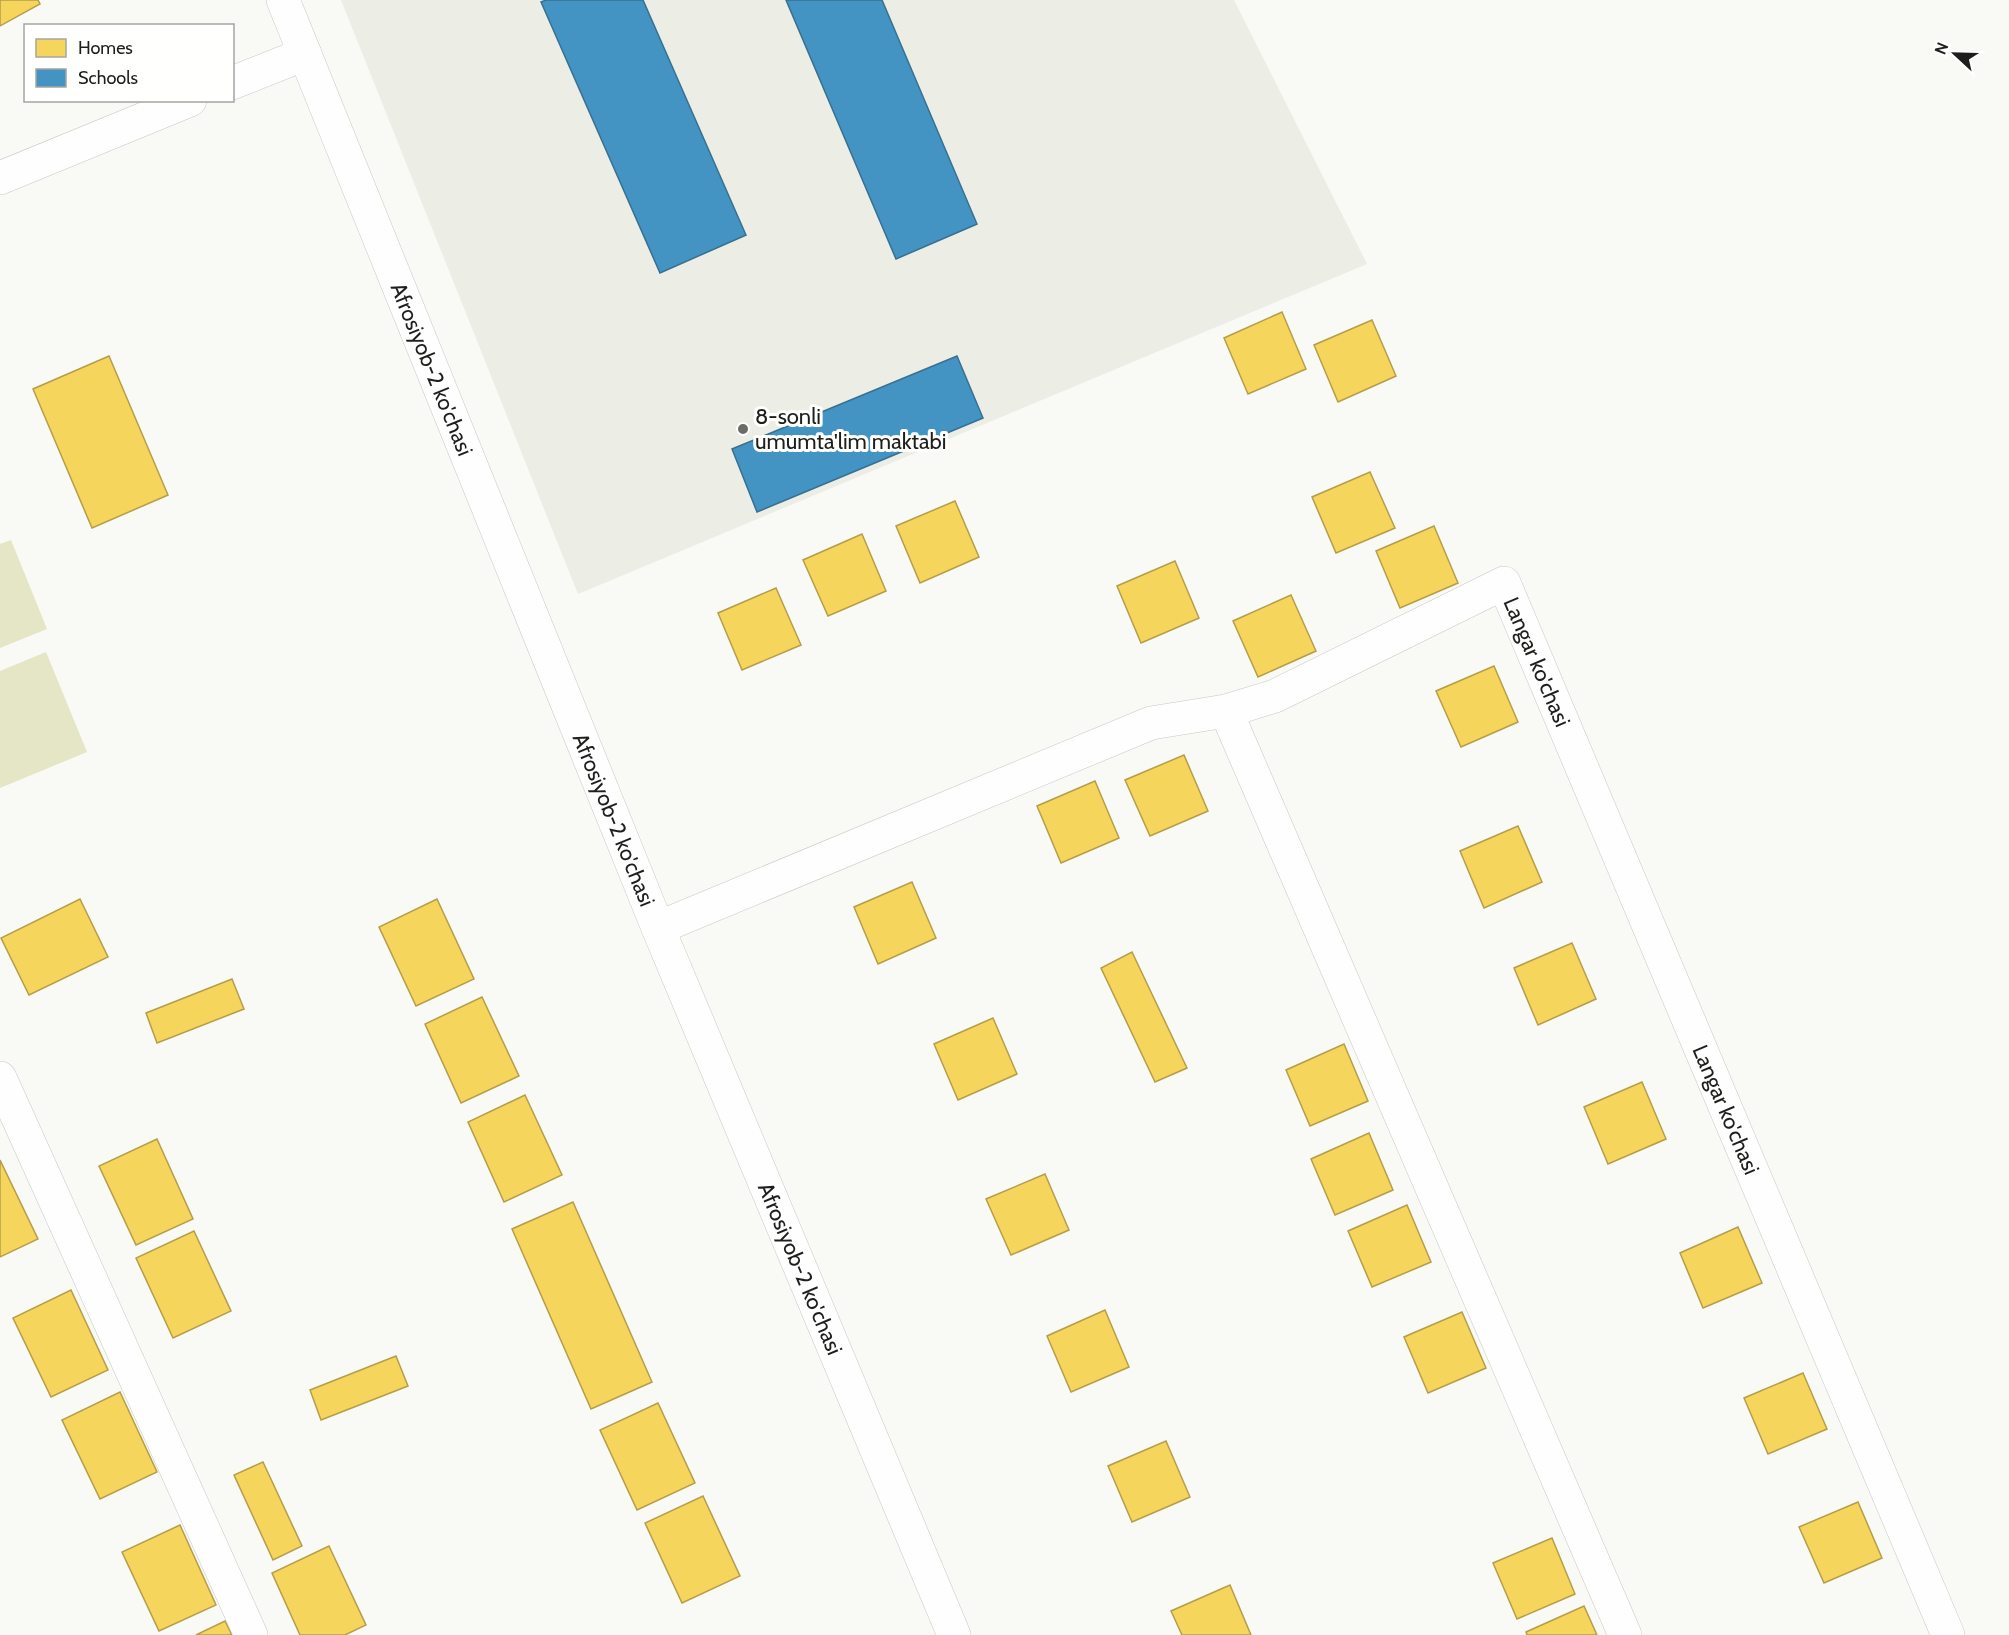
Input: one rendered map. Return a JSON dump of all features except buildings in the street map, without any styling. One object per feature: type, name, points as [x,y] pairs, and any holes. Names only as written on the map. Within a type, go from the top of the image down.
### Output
[{"type":"street","name":"Afrosiyob-2 ko'chasi","points":[[283,0],[658,928],[954,1635]]},
{"type":"street","points":[[234,82],[305,54]]},
{"type":"street","points":[[3,172],[185,102]]},
{"type":"street","name":"Langar ko'chasi","points":[[1226,711],[1275,696],[1504,583],[1948,1635]]},
{"type":"street","points":[[658,928],[1151,723],[1226,711],[1625,1635]]},
{"type":"street","points":[[0,1078],[251,1635]]},
{"type":"shaded area","name":"8-sonli umumta'lim maktabi","points":[[341,0],[1234,0],[1367,264],[578,594]]},
{"type":"green space","points":[[11,540],[47,629],[0,648],[0,544]]},
{"type":"green space","points":[[46,652],[87,752],[0,788],[0,671]]},
{"type":"place","name":"8-sonli umumta'lim maktabi","points":[[743,429]]}]
